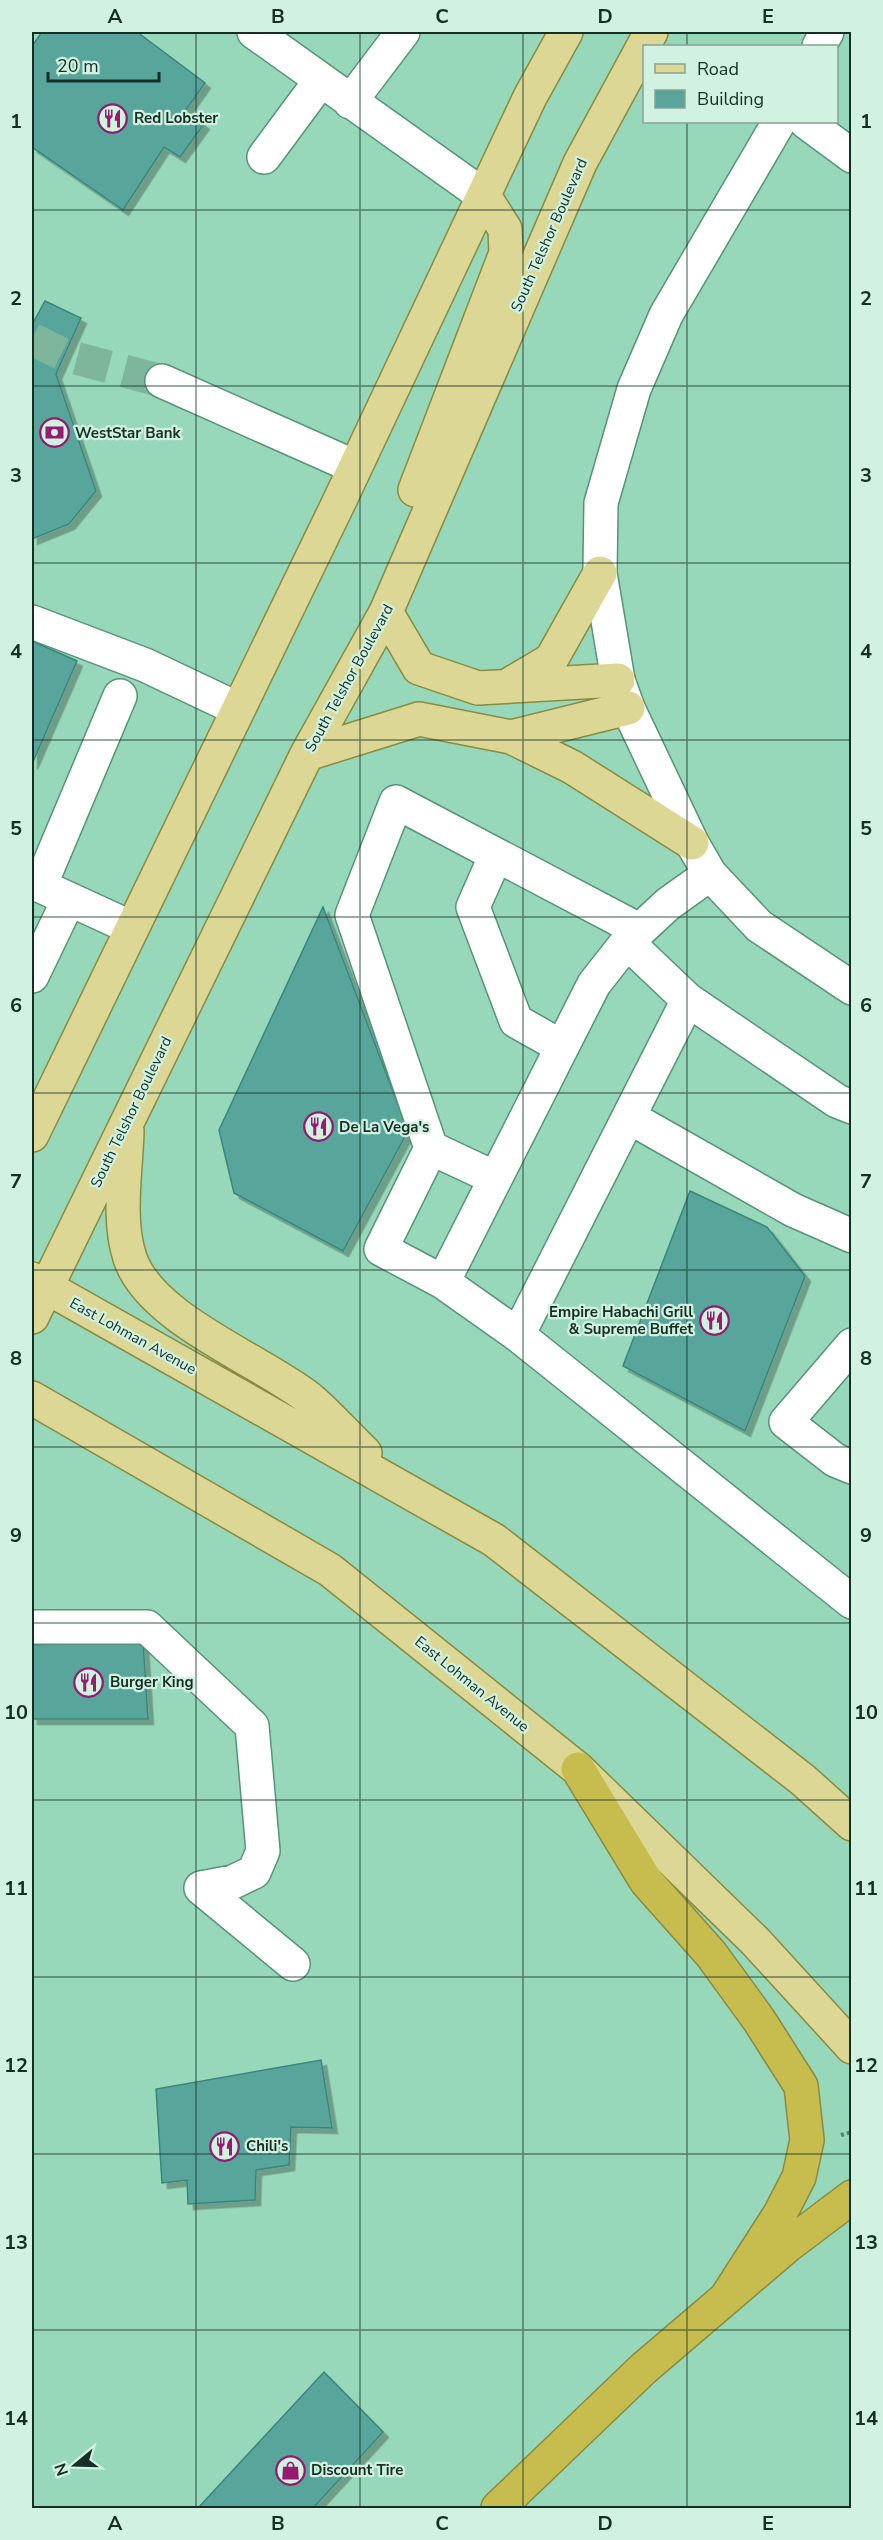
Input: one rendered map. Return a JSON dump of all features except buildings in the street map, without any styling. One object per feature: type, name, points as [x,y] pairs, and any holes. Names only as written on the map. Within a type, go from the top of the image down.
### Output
[{"type":"highway","points":[[578,1769],[646,1881],[711,1954],[759,2020],[801,2086],[807,2140],[799,2177],[780,2214],[726,2298]]},
{"type":"highway","points":[[498,2508],[643,2369],[786,2246],[852,2197]]},
{"type":"main road","points":[[32,1135],[530,97],[566,32]]},
{"type":"main road","name":"South Telshor Boulevard","points":[[32,1317],[39,1283],[127,1121],[307,754],[386,612],[580,163],[643,47]]},
{"type":"main road","points":[[416,542],[415,489],[506,253],[505,230],[483,196]]},
{"type":"main road","points":[[507,687],[551,660],[600,573]]},
{"type":"main road","points":[[386,612],[419,668],[478,688],[507,687],[623,694]]},
{"type":"main road","points":[[511,737],[623,694]]},
{"type":"main road","points":[[307,754],[419,719],[511,737],[572,767],[692,843]]},
{"type":"main road","points":[[127,1121],[124,1228],[130,1257],[140,1280],[185,1322],[309,1399],[399,1486]]},
{"type":"main road","name":"East Lohman Avenue","points":[[39,1283],[494,1540],[803,1780],[852,1824]]},
{"type":"main road","name":"East Lohman Avenue","points":[[32,1398],[330,1570],[578,1769],[755,1941],[852,2047]]},
{"type":"street","points":[[254,32],[483,196]]},
{"type":"street","points":[[350,102],[403,32]]},
{"type":"street","points":[[264,157],[321,80]]},
{"type":"street","points":[[778,123],[666,315],[634,390],[601,503],[600,573],[623,694],[692,843],[710,874],[759,926],[852,988]]},
{"type":"street","points":[[807,123],[852,156]]},
{"type":"street","points":[[162,381],[353,466]]},
{"type":"street","points":[[32,622],[145,665],[238,709]]},
{"type":"street","points":[[32,976],[47,889],[120,696]]},
{"type":"street","points":[[852,1107],[837,1101],[688,1000],[633,936],[496,855],[396,802],[352,915],[431,1148],[381,1249],[443,1282],[518,1335],[852,1602]]},
{"type":"street","points":[[496,855],[473,907],[516,1021],[562,1047]]},
{"type":"street","points":[[443,1282],[594,984],[633,936],[668,904],[710,874]]},
{"type":"street","points":[[47,889],[132,928]]},
{"type":"street","points":[[518,1335],[688,1000]]},
{"type":"street","points":[[629,1117],[793,1210],[852,1236]]},
{"type":"street","points":[[431,1148],[495,1179]]},
{"type":"street","points":[[852,1345],[786,1422],[835,1460],[852,1467]]},
{"type":"street","points":[[32,1627],[147,1627],[252,1726],[263,1851],[254,1872],[233,1882],[201,1888],[293,1964]]},
{"type":"tunnel","points":[[32,339],[64,355],[162,381]]},
{"type":"place","name":"Red Lobster","points":[[113,118]]},
{"type":"place","name":"WestStar Bank","points":[[54,433]]},
{"type":"place","name":"De La Vega's","points":[[318,1127]]},
{"type":"place","name":"Empire Habachi Grill & Supreme Buffet","points":[[714,1321]]},
{"type":"place","name":"Burger King","points":[[89,1682]]},
{"type":"place","name":"Chili's","points":[[225,2146]]},
{"type":"place","name":"Discount Tire","points":[[290,2470]]}]
